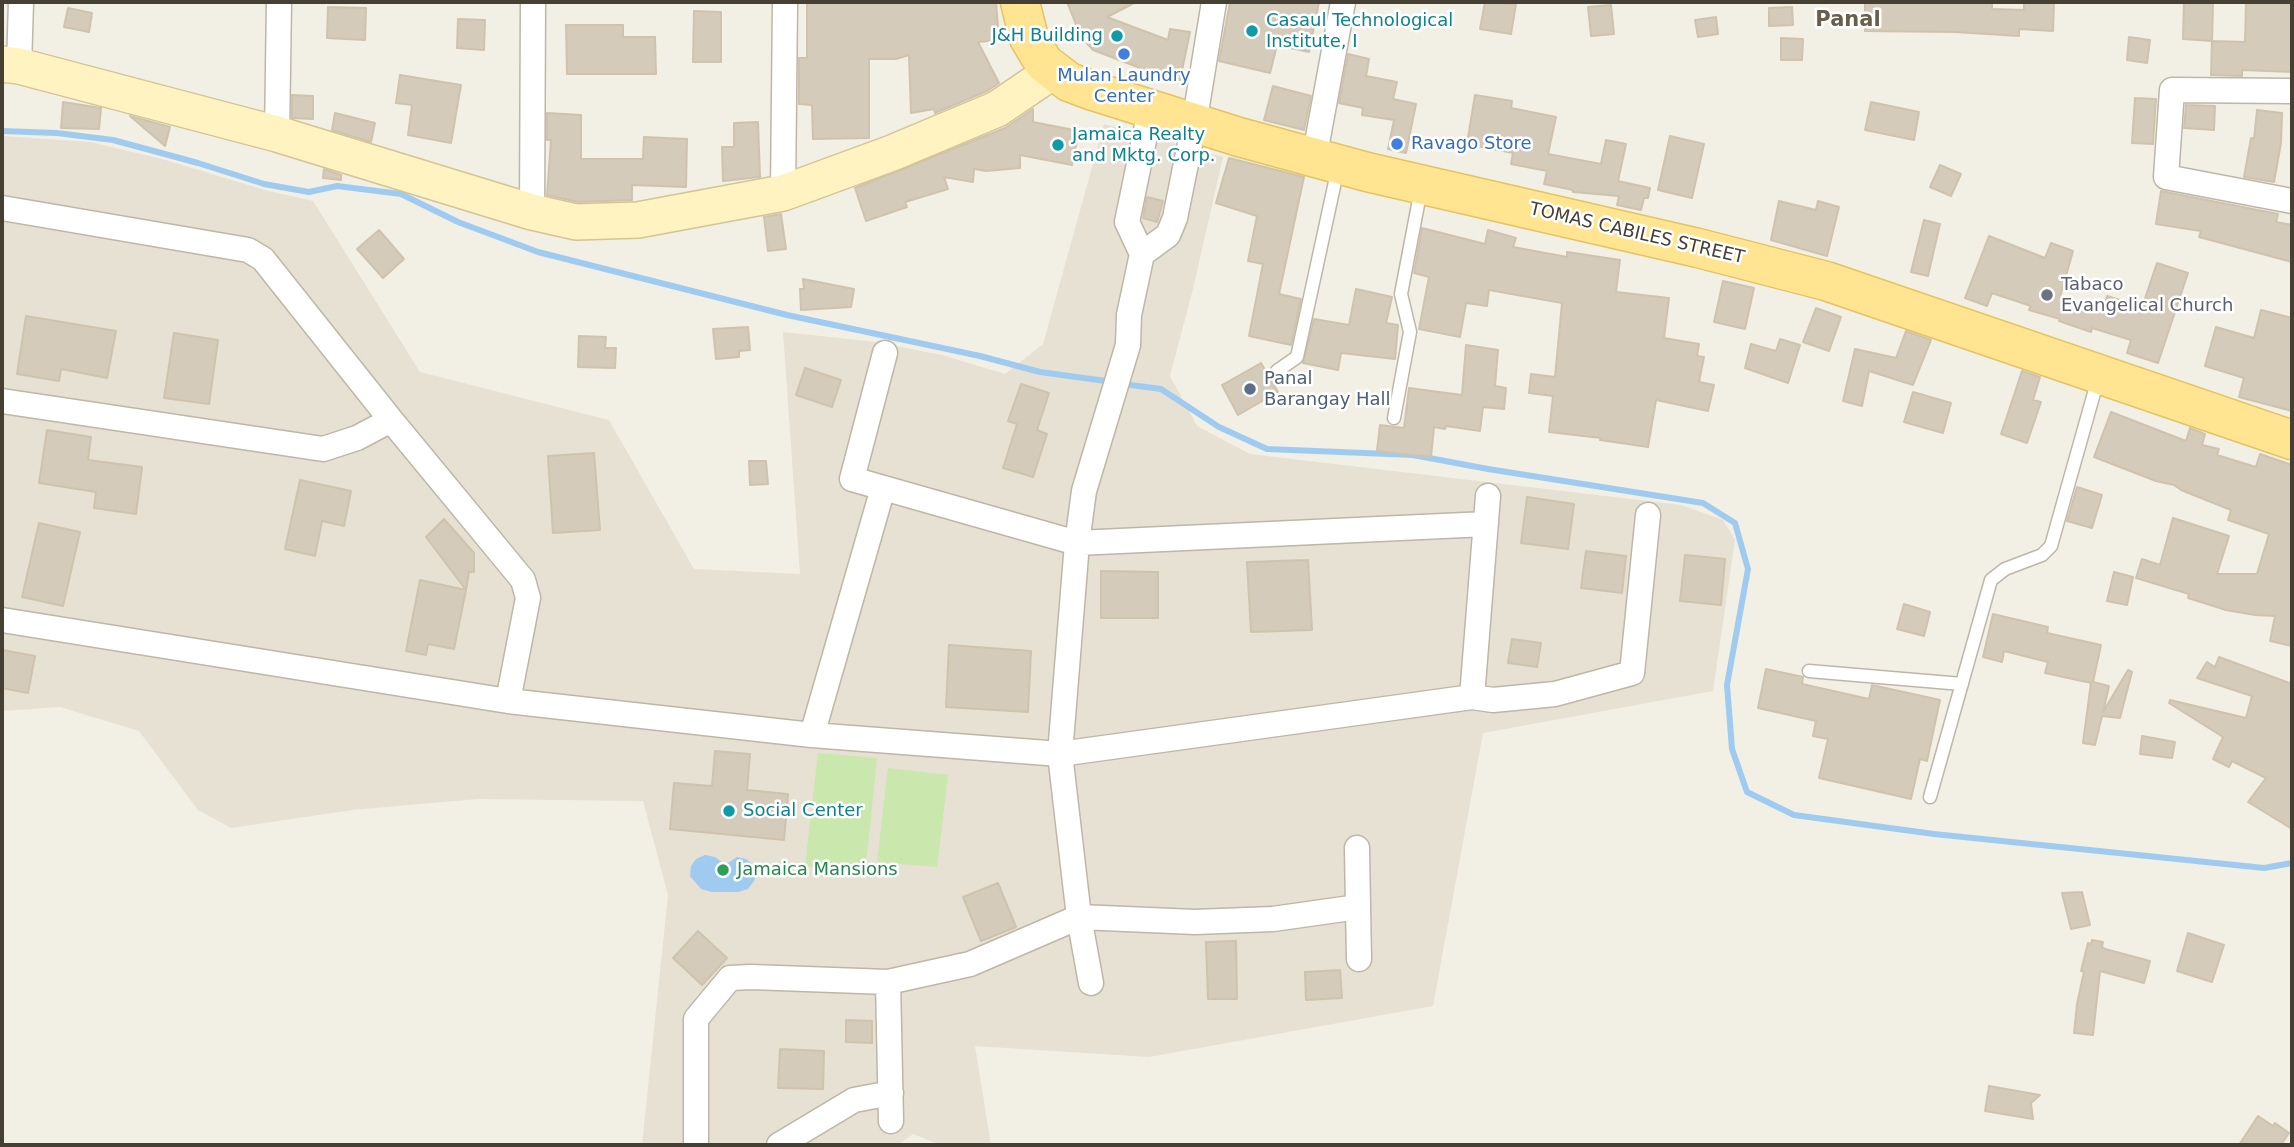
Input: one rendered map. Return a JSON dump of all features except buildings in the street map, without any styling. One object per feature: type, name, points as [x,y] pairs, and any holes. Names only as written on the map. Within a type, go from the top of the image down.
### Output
[{"type":"main road","name":"TOMAS CABILES STREET","points":[[1020,2],[1029,38],[1037,53],[1053,71],[1069,82],[1150,111],[1422,186],[1698,247],[1826,281],[2292,440]]},
{"type":"street","points":[[21,2],[11,65],[277,134],[531,212],[576,222],[638,220],[783,193],[892,153],[997,109],[1053,71]]},
{"type":"street","points":[[277,134],[279,2]]},
{"type":"street","points":[[531,212],[533,2]]},
{"type":"street","points":[[783,193],[786,2]]},
{"type":"street","points":[[1142,254],[1168,235],[1171,226],[1194,124],[1214,2]]},
{"type":"street","points":[[1326,161],[1343,2]]},
{"type":"street","points":[[2292,91],[2172,90],[2166,177],[2292,201]]},
{"type":"street","points":[[1091,983],[1079,917],[1060,754],[1077,543],[1084,491],[1128,345],[1129,315],[1142,254],[1127,222],[1150,111]]},
{"type":"street","points":[[2,208],[248,250],[263,259],[523,580],[528,598],[508,701]]},
{"type":"street","points":[[885,353],[852,479],[883,488],[1077,543],[1486,524]]},
{"type":"street","points":[[2,401],[323,449],[357,438],[391,420]]},
{"type":"street","points":[[812,735],[883,488]]},
{"type":"street","points":[[1472,697],[1488,496]]},
{"type":"street","points":[[2,620],[508,701],[812,735],[1060,754],[1472,697],[1493,700],[1555,694],[1632,673],[1648,515]]},
{"type":"street","points":[[1357,848],[1359,960]]},
{"type":"street","points":[[696,1145],[696,1019],[730,978],[888,982],[970,964],[1079,917],[1221,921],[1273,919],[1358,907]]},
{"type":"street","points":[[888,982],[891,1121]]},
{"type":"street","points":[[779,1145],[854,1100],[891,1093]]},
{"type":"lane","points":[[1277,371],[1297,357],[1326,161]]},
{"type":"lane","points":[[1394,418],[1410,332],[1401,294],[1422,186]]},
{"type":"lane","points":[[1930,797],[1991,580],[2005,569],[2042,555],[2051,546],[2100,375]]},
{"type":"lane","points":[[1810,671],[1962,684]]},
{"type":"shaded area","name":"Jamaica Mansions","points":[[1104,124],[1223,157],[1170,376],[1197,426],[1250,454],[1681,505],[1723,520],[1735,540],[1713,691],[1483,733],[1433,1006],[1149,1057],[975,1046],[991,1145],[941,1145],[913,1134],[898,1145],[642,1145],[668,895],[643,801],[478,799],[352,810],[231,828],[198,810],[139,731],[60,707],[2,711],[2,136],[90,142],[313,201],[420,372],[609,420],[694,569],[800,574],[783,332],[876,342],[942,355],[1005,374],[1043,344]]},
{"type":"green space","points":[[818,753],[877,758],[865,874],[805,866]]},
{"type":"green space","points":[[888,768],[948,775],[937,867],[877,862]]},
{"type":"water","name":"Jamaica Mansions","points":[[705,855],[715,857],[723,863],[737,857],[746,859],[754,865],[757,874],[754,881],[748,889],[738,892],[712,892],[701,889],[690,876],[691,866],[696,859]]},
{"type":"waterway","points":[[2,131],[57,133],[113,140],[264,184],[309,192],[337,186],[401,194],[458,222],[538,252],[787,315],[980,356],[1040,372],[1113,382]]},
{"type":"waterway","points":[[1123,384],[1161,389],[1219,427],[1267,449],[1413,455],[1703,503],[1735,523],[1748,569],[1727,685],[1732,749],[1747,792],[1794,815],[1934,834],[2264,868],[2292,863]]},
{"type":"place","name":"Casaul Technological Institute, I","points":[[1252,31]]},
{"type":"place","name":"J&H Building","points":[[1117,36]]},
{"type":"place","name":"Mulan Laundry Center","points":[[1124,54]]},
{"type":"place","name":"Ravago Store","points":[[1397,144]]},
{"type":"place","name":"Jamaica Realty and Mktg. Corp.","points":[[1058,145]]},
{"type":"place","name":"Tabaco Evangelical Church","points":[[2047,295]]},
{"type":"place","name":"Panal Barangay Hall","points":[[1250,389]]},
{"type":"place","name":"Social Center","points":[[729,811]]},
{"type":"place","name":"Jamaica Mansions","points":[[723,870]]},
{"type":"district","name":"Panal","points":[[1848,21]]}]
